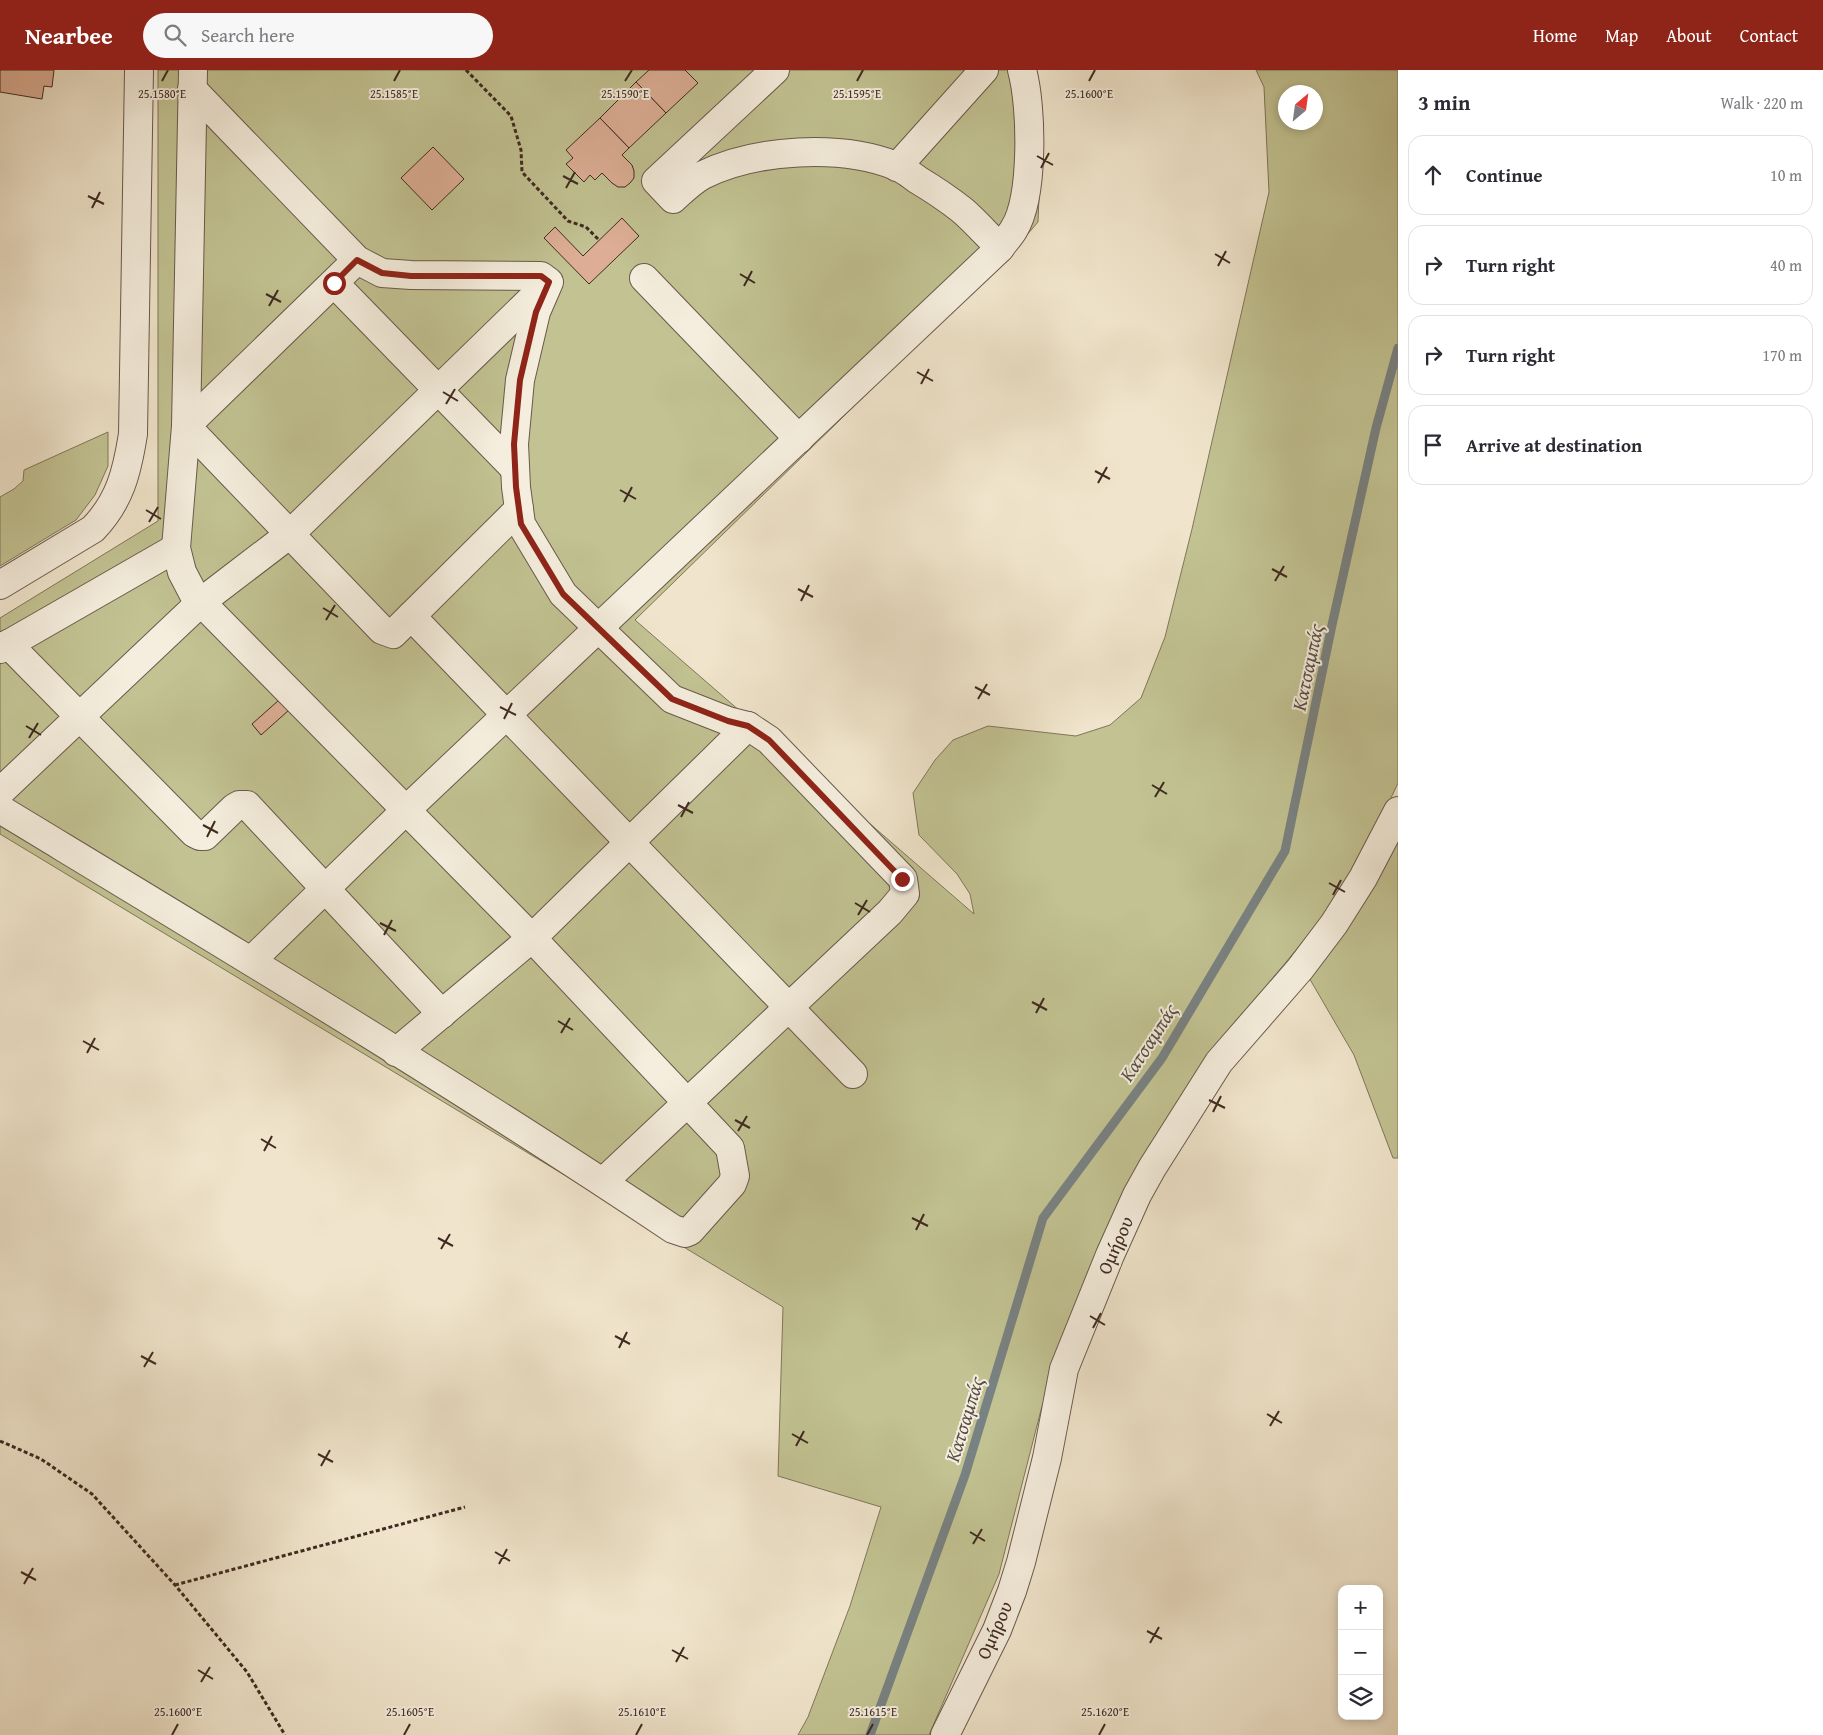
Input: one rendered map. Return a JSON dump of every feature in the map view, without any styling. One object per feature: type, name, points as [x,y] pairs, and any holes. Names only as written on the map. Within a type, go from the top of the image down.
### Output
[{"type":"street","points":[[0,585],[93,529],[104,518],[114,503],[129,460],[133,434],[139,70]]},
{"type":"street","points":[[897,166],[984,70]]},
{"type":"street","points":[[251,961],[405,811],[1000,248],[1015,228],[1026,195],[1028,103],[1022,70]]},
{"type":"street","points":[[762,74],[656,181],[673,199],[702,176],[724,166],[780,154],[813,152],[866,157],[897,166],[930,187],[963,211],[1000,248]]},
{"type":"street","points":[[192,80],[357,260],[382,273],[411,276],[541,276],[549,282]]},
{"type":"street","points":[[0,809],[251,961],[603,1182],[673,1229],[685,1233],[690,1230],[732,1184],[735,1176],[730,1148],[532,938],[194,595],[182,572],[176,548],[186,426],[192,80]]},
{"type":"street","points":[[186,426],[357,260]]},
{"type":"street","points":[[644,278],[799,438]]},
{"type":"street","points":[[0,792],[201,602],[290,534],[549,282]]},
{"type":"street","points":[[549,282],[536,312],[520,380],[514,444],[521,524],[563,594],[672,699],[728,721],[748,726],[769,740],[902,879],[905,894],[890,912],[603,1182]]},
{"type":"street","points":[[334,283],[515,469]]},
{"type":"street","points":[[186,426],[382,630],[393,634],[519,509]]},
{"type":"street","points":[[176,548],[4,646],[79,717],[194,833],[205,836],[234,808],[239,805],[246,805],[442,1014]]},
{"type":"street","points":[[411,616],[853,1074]]},
{"type":"street","points":[[396,1052],[532,938],[748,726]]},
{"type":"street","name":"Ομήρου","points":[[945,1735],[997,1630],[1012,1591],[1022,1562],[1047,1458],[1064,1369],[1110,1255],[1137,1195],[1219,1062],[1300,969],[1334,924],[1363,878],[1398,811]]},
{"type":"path","points":[[466,70],[511,116],[521,150],[522,172],[568,221],[586,227],[599,240]]},
{"type":"path","points":[[0,1441],[41,1458],[92,1494],[175,1585],[247,1672],[285,1735]]},
{"type":"path","points":[[175,1585],[465,1508]]},
{"type":"green space","points":[[158,70],[1035,70],[1040,92],[1041,147],[1038,222],[1014,250],[635,620],[974,914],[970,894],[957,874],[919,835],[913,793],[935,760],[953,740],[988,726],[1076,736],[1110,725],[1141,698],[1165,637],[1192,529],[1269,192],[1264,87],[1256,70],[1398,70],[1398,783],[1364,855],[1327,912],[1246,1011],[1078,1298],[1041,1410],[999,1574],[929,1735],[798,1735],[808,1717],[850,1606],[881,1507],[778,1476],[783,1307],[0,834],[0,618],[158,521]]},
{"type":"green space","points":[[108,432],[108,466],[95,495],[76,520],[0,566],[0,497],[23,481],[24,470]]},
{"type":"green space","points":[[1398,837],[1398,1158],[1393,1158],[1354,1055],[1308,976]]},
{"type":"building","points":[[0,70],[54,70],[52,87],[44,86],[42,99],[0,92]]},
{"type":"building","points":[[649,70],[685,70],[698,83],[666,113],[636,82]]},
{"type":"building","points":[[636,82],[666,113],[629,148],[600,118]]},
{"type":"building","points":[[600,118],[629,148],[622,155],[632,165],[634,178],[625,187],[618,187],[602,173],[595,180],[590,175],[584,182],[566,164],[573,158],[566,150]]},
{"type":"building","points":[[433,147],[464,179],[432,210],[401,178]]},
{"type":"building","points":[[622,218],[639,236],[589,284],[544,238],[555,227],[583,256]]},
{"type":"building","points":[[279,700],[289,710],[261,735],[252,724]]},
{"type":"waterway","name":"Κατσαμπάς","points":[[870,1735],[965,1475],[1043,1218],[1162,1058],[1285,851],[1332,625],[1376,428],[1398,348]]},
{"type":"route","points":[[334,283],[357,260],[382,273],[411,276],[541,276],[549,282],[536,312],[520,380],[514,444],[516,487],[521,524],[563,594],[672,699],[728,721],[748,726],[769,740],[902,879]]}]
